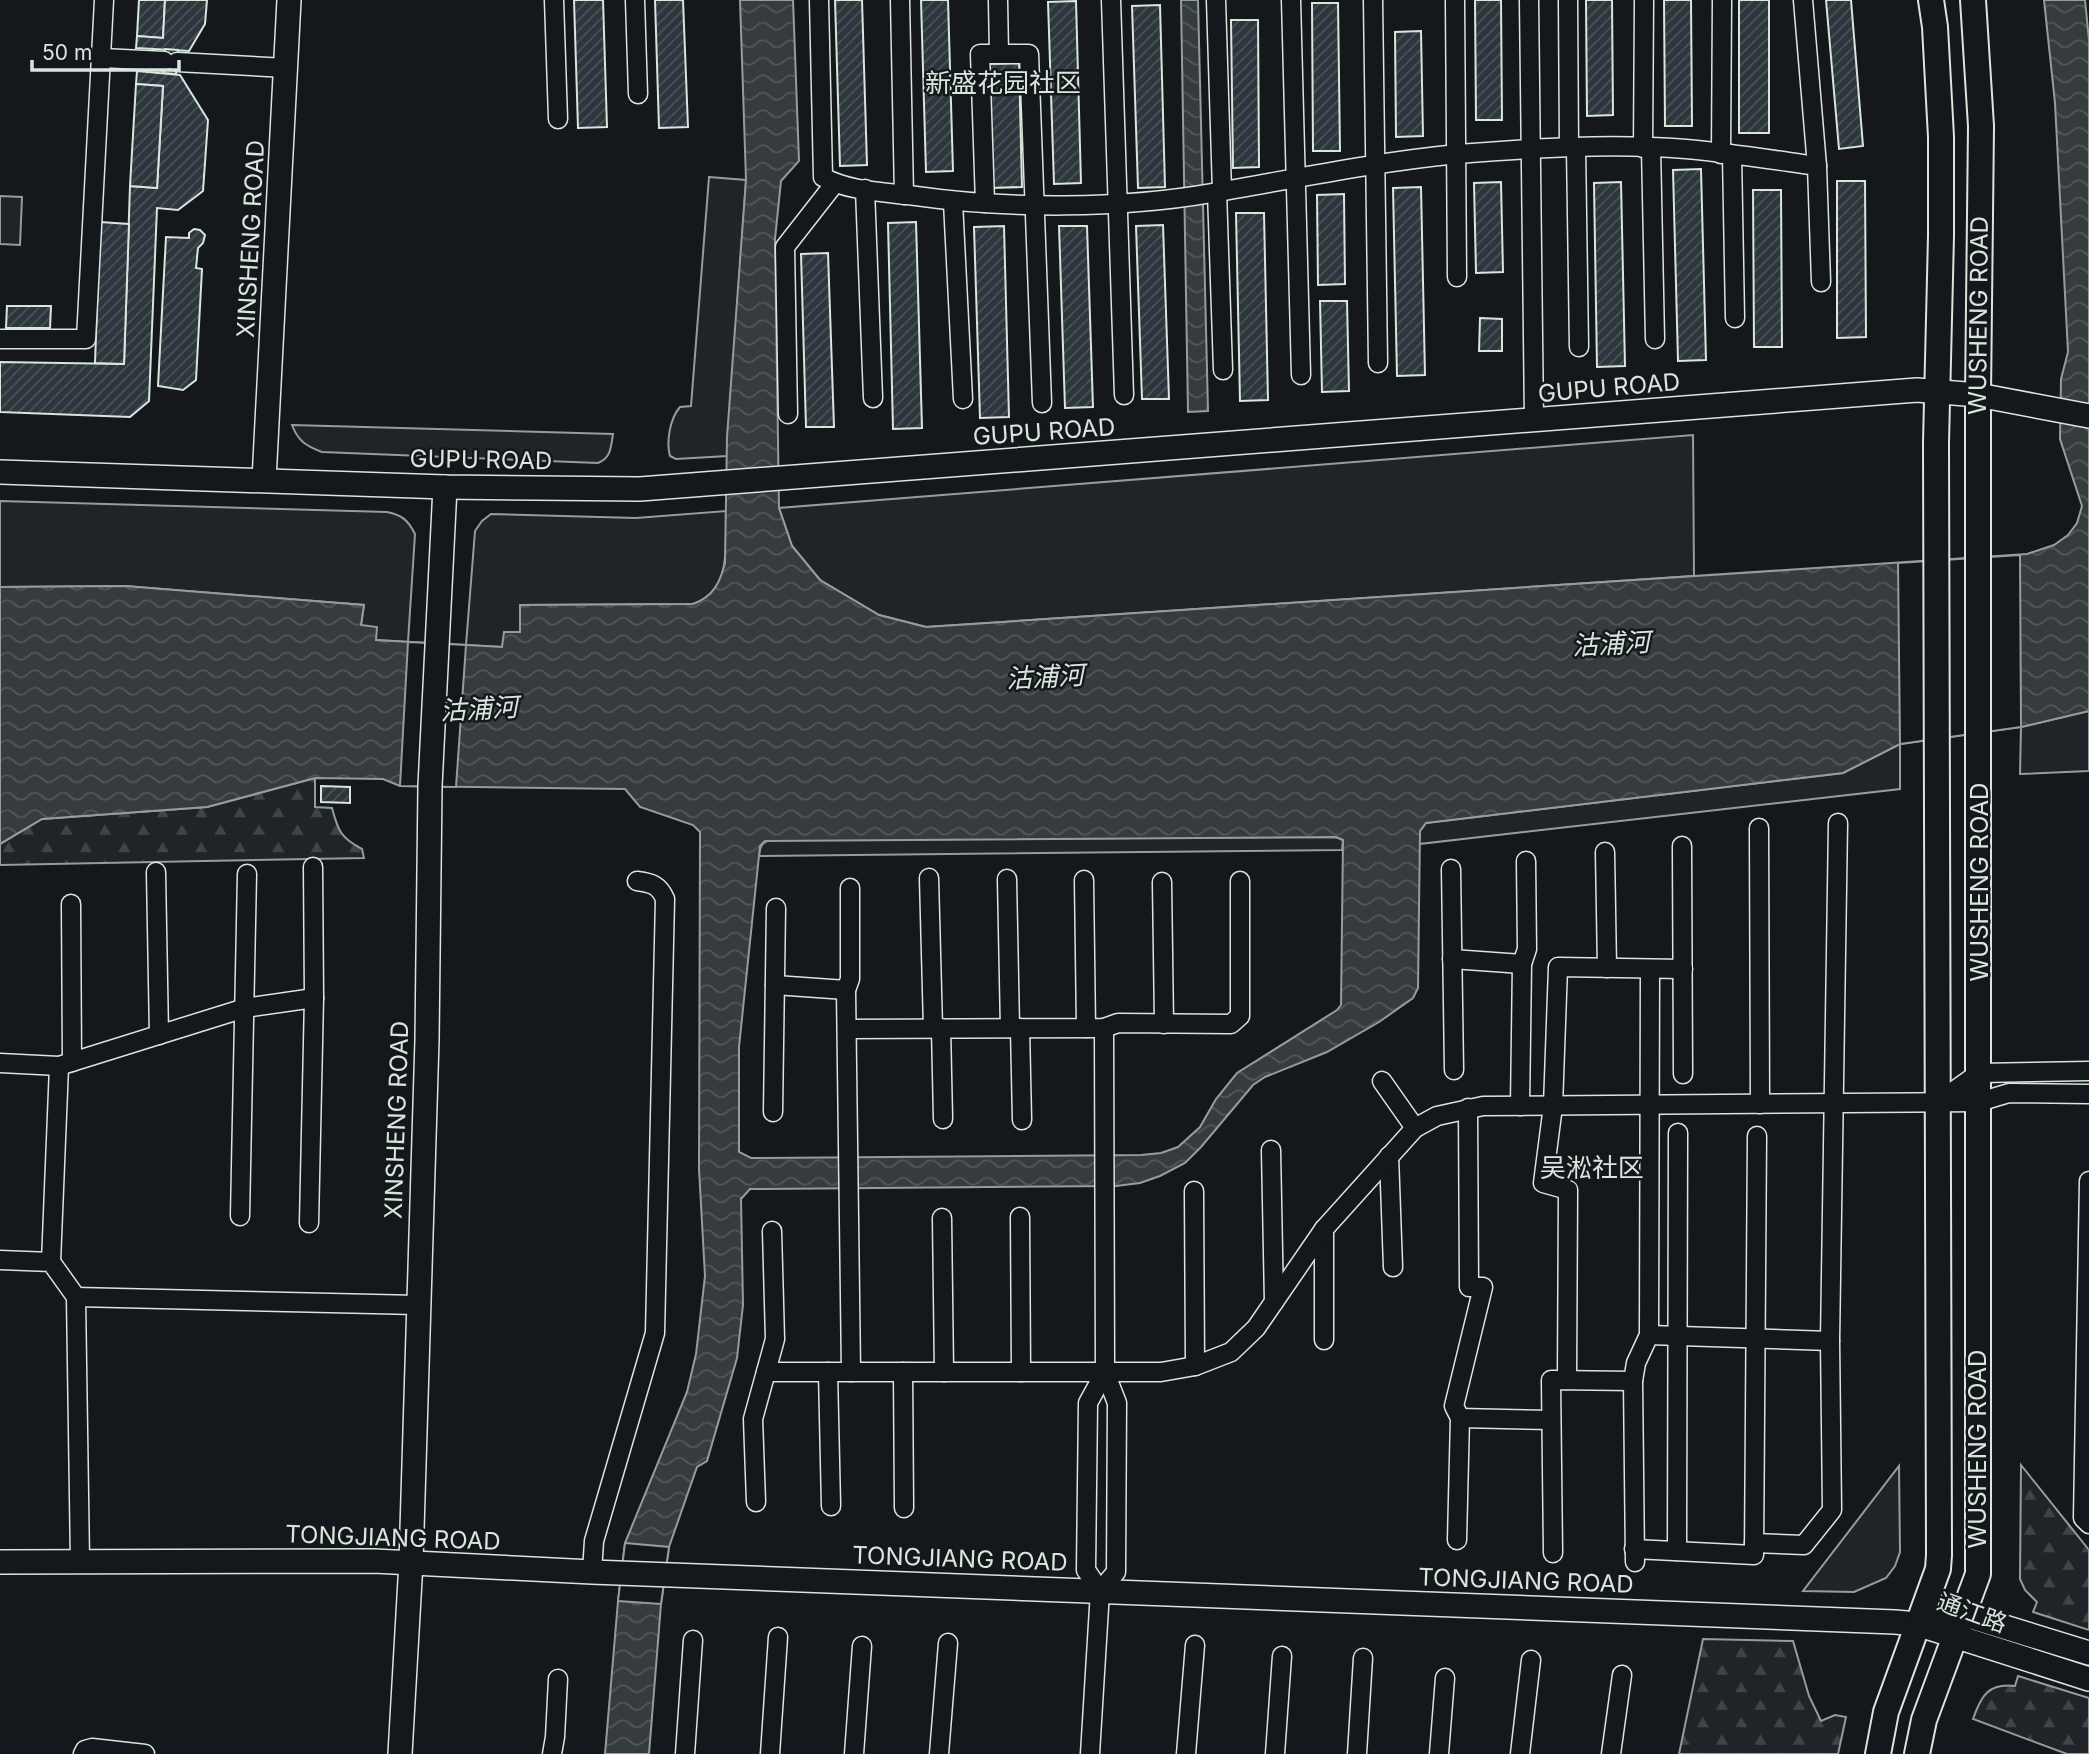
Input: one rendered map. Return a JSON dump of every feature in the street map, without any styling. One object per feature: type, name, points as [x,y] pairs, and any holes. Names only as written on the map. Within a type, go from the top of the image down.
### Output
[{"type":"main road","name":"WUSHENG ROAD","points":[[1878,1754],[1886,1712],[1938,1569],[1939,1555],[1937,391],[1941,137],[1931,0]]},
{"type":"main road","name":"WUSHENG ROAD","points":[[1917,1754],[1924,1720],[1978,1574],[1978,395],[1981,126],[1973,0]]},
{"type":"street","points":[[0,339],[86,339],[104,0]]},
{"type":"street","name":"XINSHENG ROAD","points":[[264,480],[289,0]]},
{"type":"street","points":[[554,0],[558,119]]},
{"type":"street","points":[[635,0],[638,94]]},
{"type":"street","points":[[819,0],[823,177],[835,183],[865,189],[953,202],[1116,203],[1216,192],[1375,164],[1572,147],[1684,149],[1817,166]]},
{"type":"street","points":[[900,0],[904,195]]},
{"type":"street","points":[[998,0],[999,54]]},
{"type":"street","points":[[1111,0],[1124,395]]},
{"type":"street","points":[[1216,0],[1216,192],[1223,370]]},
{"type":"street","points":[[1291,0],[1301,376]]},
{"type":"street","points":[[1373,0],[1378,363]]},
{"type":"street","points":[[1455,0],[1457,277]]},
{"type":"street","points":[[1529,0],[1534,420]]},
{"type":"street","points":[[1568,0],[1579,347]]},
{"type":"street","points":[[1644,0],[1655,339]]},
{"type":"street","points":[[1722,0],[1726,154],[1735,318]]},
{"type":"street","points":[[1803,0],[1817,166],[1821,282]]},
{"type":"street","points":[[985,203],[980,54],[1028,54],[1042,403]]},
{"type":"street","points":[[102,58],[286,68]]},
{"type":"street","points":[[788,414],[785,247],[835,183]]},
{"type":"street","points":[[865,189],[873,398]]},
{"type":"street","points":[[953,202],[963,399]]},
{"type":"street","name":"GUPU ROAD","points":[[0,472],[445,487],[639,489],[1902,391],[1978,395],[2089,416]]},
{"type":"street","name":"XINSHENG ROAD","points":[[400,1754],[411,1562],[426,1040],[430,786],[445,487]]},
{"type":"street","points":[[1754,1543],[1804,1545],[1832,1510],[1830,1341],[1838,823]]},
{"type":"street","points":[[1759,828],[1760,1104]]},
{"type":"street","points":[[1682,846],[1684,1074]]},
{"type":"street","points":[[1605,852],[1607,968]]},
{"type":"street","points":[[1520,1106],[1522,964],[1527,949],[1526,861]]},
{"type":"street","points":[[309,1223],[314,998],[313,867]]},
{"type":"street","points":[[1451,869],[1454,1070]]},
{"type":"street","points":[[156,872],[159,1035]]},
{"type":"street","points":[[240,1216],[247,874]]},
{"type":"street","points":[[929,878],[943,1119]]},
{"type":"street","points":[[1007,879],[1022,1120]]},
{"type":"street","points":[[1084,880],[1104,1149],[1105,1372],[1117,1403],[1116,1572],[1100,1591],[1090,1754]]},
{"type":"street","points":[[592,1572],[594,1541],[655,1333],[665,899],[661,889],[652,883],[637,881]]},
{"type":"street","points":[[847,1029],[1095,1028],[1118,1023],[1231,1024],[1240,1016],[1240,881]]},
{"type":"street","points":[[1161,882],[1164,1024]]},
{"type":"street","points":[[850,888],[850,979],[846,990],[851,1372]]},
{"type":"street","points":[[71,904],[65,1064],[51,1262],[76,1297],[80,1562]]},
{"type":"street","points":[[773,1112],[776,908]]},
{"type":"street","points":[[1452,959],[1522,964]]},
{"type":"street","points":[[1567,1380],[1568,1190],[1543,1183],[1553,1106],[1558,968],[1683,969]]},
{"type":"street","points":[[1650,969],[1649,1335],[1636,1363],[1633,1381],[1635,1555],[1677,1551],[1754,1555],[1757,1136]]},
{"type":"street","points":[[775,985],[846,990]]},
{"type":"street","points":[[0,1063],[65,1064],[245,1008],[314,998]]},
{"type":"street","points":[[1937,1103],[1979,1073],[2089,1070]]},
{"type":"street","points":[[1382,1081],[1415,1128]]},
{"type":"street","points":[[766,1373],[1161,1372],[1195,1366],[1231,1352],[1256,1328],[1324,1229],[1415,1128],[1437,1116],[1468,1108],[1937,1103],[1979,1102],[2009,1094],[2089,1094]]},
{"type":"street","points":[[1457,1541],[1460,1418],[1454,1406],[1483,1287],[1469,1286],[1468,1108]]},
{"type":"street","points":[[1677,1551],[1678,1133]]},
{"type":"street","points":[[1271,1150],[1274,1302]]},
{"type":"street","points":[[1389,1156],[1393,1267]]},
{"type":"street","points":[[2089,1181],[2083,1518],[2089,1524]]},
{"type":"street","points":[[1194,1191],[1195,1366]]},
{"type":"street","points":[[1020,1217],[1021,1372]]},
{"type":"street","points":[[943,1218],[944,1372]]},
{"type":"street","points":[[1324,1229],[1324,1340]]},
{"type":"street","points":[[756,1502],[753,1419],[775,1339],[772,1231]]},
{"type":"street","points":[[0,1259],[51,1262]]},
{"type":"street","points":[[76,1297],[417,1305]]},
{"type":"street","points":[[1649,1335],[1830,1341]]},
{"type":"street","points":[[828,1372],[831,1506]]},
{"type":"street","points":[[903,1372],[904,1507]]},
{"type":"street","points":[[1100,1591],[1086,1570],[1088,1403],[1105,1372]]},
{"type":"street","points":[[1553,1553],[1551,1380],[1633,1381]]},
{"type":"street","points":[[1460,1418],[1551,1420]]},
{"type":"street","name":"TONGJIANG ROAD","points":[[0,1562],[411,1562],[592,1572],[1917,1624]]},
{"type":"street","name":"通江路","points":[[1917,1624],[1962,1614],[2089,1653]]},
{"type":"street","name":"通江路","points":[[1917,1624],[2089,1679]]},
{"type":"street","points":[[770,1754],[778,1637]]},
{"type":"street","points":[[685,1754],[693,1640]]},
{"type":"street","points":[[939,1754],[948,1643]]},
{"type":"street","points":[[1186,1754],[1195,1645]]},
{"type":"street","points":[[854,1754],[862,1646]]},
{"type":"street","points":[[1275,1754],[1282,1656]]},
{"type":"street","points":[[1357,1754],[1363,1658]]},
{"type":"street","points":[[1520,1754],[1531,1660]]},
{"type":"street","points":[[1611,1754],[1622,1675]]},
{"type":"street","points":[[1439,1754],[1445,1678]]},
{"type":"street","points":[[552,1754],[558,1679]]},
{"type":"street","points":[[83,1754],[92,1748],[145,1754]]},
{"type":"green space","points":[[709,177],[746,180],[727,456],[676,459],[670,456],[669,437],[671,424],[680,407],[691,406]]},
{"type":"green space","points":[[0,196],[22,197],[20,245],[0,244]]},
{"type":"green space","points":[[292,425],[613,434],[608,455],[598,463],[322,452],[303,442]]},
{"type":"green space","points":[[1693,435],[1694,576],[926,627],[879,615],[820,580],[792,546],[779,508]]},
{"type":"green space","points":[[0,501],[387,512],[397,515],[407,522],[415,534],[408,642],[375,640],[361,625],[364,605],[125,586],[0,587]]},
{"type":"green space","points":[[726,511],[726,552],[721,577],[706,597],[693,604],[520,605],[520,633],[503,647],[466,645],[475,531],[491,514],[636,518]]},
{"type":"green space","points":[[2089,711],[2089,771],[2020,774],[2021,727]]},
{"type":"green space","points":[[1900,744],[1900,789],[1419,844],[1420,831],[1426,823],[1843,773]]},
{"type":"green space","points":[[315,778],[315,807],[332,808],[341,833],[362,849],[364,858],[0,865],[0,844],[42,819],[207,807]]},
{"type":"green space","points":[[1336,837],[1343,840],[1342,850],[759,856],[762,845],[771,840]]},
{"type":"green space","points":[[2021,1465],[2089,1550],[2089,1630],[2033,1612],[2037,1602],[2025,1590],[2020,1579]]},
{"type":"green space","points":[[1899,1466],[1900,1552],[1895,1566],[1886,1578],[1854,1592],[1803,1591]]},
{"type":"green space","points":[[1703,1639],[1793,1641],[1809,1696],[1821,1721],[1835,1715],[1846,1717],[1838,1754],[1679,1754]]},
{"type":"green space","points":[[2018,1676],[2089,1698],[2089,1754],[2067,1754],[1973,1719],[1987,1693],[1998,1687],[2015,1686]]},
{"type":"water","name":"沽浦河","points":[[740,0],[793,0],[799,161],[781,181],[775,239],[779,508],[792,546],[820,580],[879,615],[926,627],[2027,554],[2054,545],[2068,535],[2077,523],[2082,506],[2060,439],[2061,379],[2068,352],[2055,103],[2044,0],[2085,0],[2089,40],[2089,711],[2021,727],[1900,744],[1843,773],[1426,823],[1420,831],[1418,988],[1413,998],[1379,1022],[1327,1052],[1265,1077],[1253,1085],[1185,1163],[1160,1176],[1140,1183],[1116,1186],[750,1189],[741,1199],[743,1305],[737,1358],[707,1461],[697,1467],[669,1547],[661,1604],[649,1754],[605,1754],[625,1543],[687,1392],[696,1354],[705,1276],[699,1169],[700,832],[693,825],[640,807],[625,789],[400,786],[383,779],[315,778],[207,807],[42,819],[0,844],[0,587],[125,586],[364,605],[361,625],[377,627],[376,640],[502,647],[504,632],[520,632],[520,605],[693,604],[700,601],[715,588],[725,563],[727,437],[746,180]],"holes":[[[1336,837],[1343,840],[1341,1005],[1237,1073],[1216,1099],[1200,1127],[1178,1147],[1161,1153],[1141,1155],[751,1158],[739,1152],[739,1047],[760,846],[765,841]]]},
{"type":"water","points":[[1181,0],[1198,0],[1208,411],[1188,412]]},
{"type":"pier","points":[[2020,555],[2021,727],[1900,744],[1898,563]]},
{"type":"pier","points":[[408,642],[466,645],[456,787],[400,786]]},
{"type":"pier","points":[[625,1543],[669,1547],[661,1604],[618,1601]]},
{"type":"building","points":[[139,0],[165,0],[163,38],[137,36]]},
{"type":"building","points":[[165,0],[207,0],[205,24],[189,51],[136,48],[137,36],[163,38]]},
{"type":"building","points":[[574,0],[603,0],[607,127],[578,128]]},
{"type":"building","points":[[655,0],[683,0],[688,127],[659,128]]},
{"type":"building","points":[[835,0],[862,0],[867,165],[840,166]]},
{"type":"building","points":[[921,0],[948,0],[953,171],[926,172]]},
{"type":"building","points":[[1475,0],[1501,0],[1502,120],[1476,120]]},
{"type":"building","points":[[1586,0],[1612,0],[1613,115],[1587,116]]},
{"type":"building","points":[[1664,0],[1691,0],[1692,126],[1665,126]]},
{"type":"building","points":[[1739,0],[1769,0],[1769,133],[1739,133]]},
{"type":"building","points":[[1826,0],[1851,0],[1863,146],[1839,149]]},
{"type":"building","points":[[1076,1],[1081,183],[1054,184],[1048,2]]},
{"type":"building","points":[[1312,3],[1338,3],[1340,151],[1313,151]]},
{"type":"building","points":[[1160,5],[1165,187],[1138,188],[1132,6]]},
{"type":"building","points":[[1231,20],[1258,20],[1259,167],[1233,168]]},
{"type":"building","points":[[1421,31],[1423,136],[1396,137],[1395,32]]},
{"type":"building","points":[[165,49],[178,50],[176,74],[163,73]]},
{"type":"building","points":[[1019,63],[1022,187],[990,188],[988,64]]},
{"type":"building","points":[[137,71],[180,75],[208,120],[203,191],[178,210],[157,208],[149,401],[130,417],[0,412],[0,362],[124,364],[130,186],[157,188],[163,86],[136,84]]},
{"type":"building","points":[[136,84],[163,86],[157,188],[130,186]]},
{"type":"building","points":[[1701,169],[1706,360],[1678,361],[1673,170]]},
{"type":"building","points":[[1837,181],[1865,181],[1866,337],[1837,338]]},
{"type":"building","points":[[1501,182],[1503,272],[1476,273],[1474,183]]},
{"type":"building","points":[[1621,182],[1625,366],[1597,367],[1594,183]]},
{"type":"building","points":[[1421,187],[1425,375],[1397,376],[1393,188]]},
{"type":"building","points":[[1753,190],[1781,190],[1782,347],[1754,347]]},
{"type":"building","points":[[1344,194],[1345,284],[1318,285],[1317,195]]},
{"type":"building","points":[[1236,213],[1264,213],[1268,400],[1240,401]]},
{"type":"building","points":[[100,222],[129,224],[124,364],[95,363]]},
{"type":"building","points":[[916,222],[922,428],[893,429],[888,223]]},
{"type":"building","points":[[1163,225],[1169,399],[1142,399],[1136,226]]},
{"type":"building","points":[[1004,226],[1009,417],[980,418],[974,227]]},
{"type":"building","points":[[1059,226],[1087,226],[1093,407],[1065,408]]},
{"type":"building","points":[[194,229],[205,235],[198,248],[196,268],[202,269],[196,380],[183,390],[158,386],[166,237],[189,238],[189,233]]},
{"type":"building","points":[[828,253],[834,427],[806,427],[801,254]]},
{"type":"building","points":[[1320,301],[1347,301],[1349,391],[1322,392]]},
{"type":"building","points":[[7,306],[51,306],[50,328],[6,328]]},
{"type":"building","points":[[1480,318],[1502,319],[1502,351],[1479,351]]},
{"type":"building","points":[[321,786],[350,787],[350,803],[321,802]]},
{"type":"district","name":"新盛花园社区","points":[[1003,83]]},
{"type":"district","name":"吴淞社区","points":[[1592,1168]]}]
